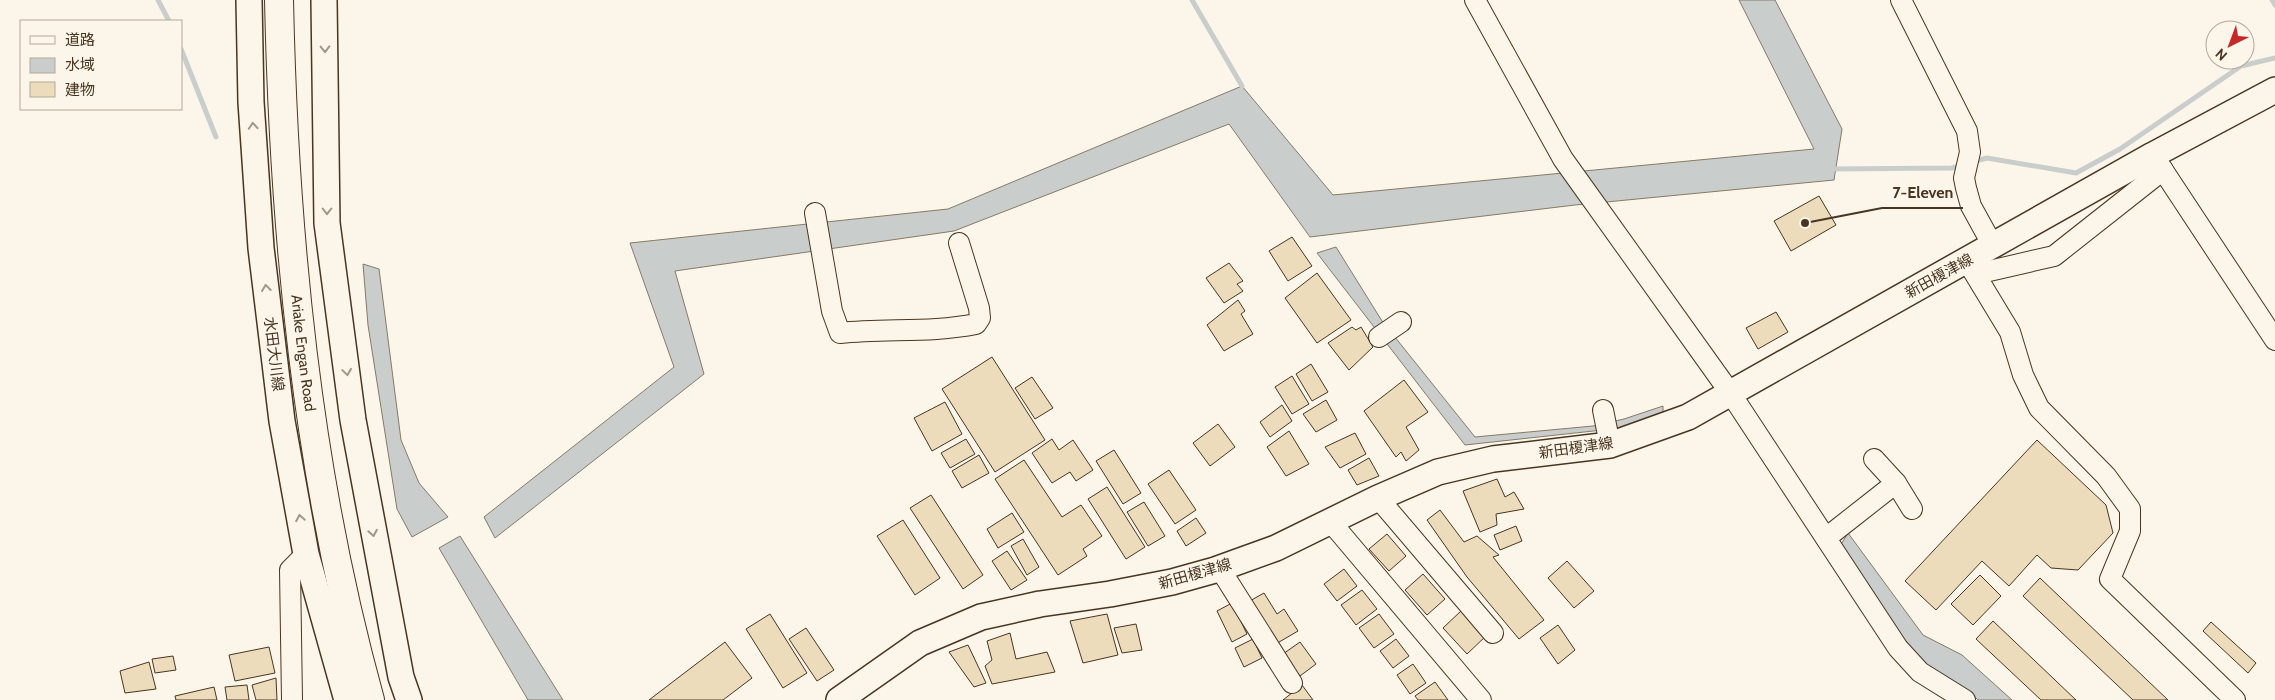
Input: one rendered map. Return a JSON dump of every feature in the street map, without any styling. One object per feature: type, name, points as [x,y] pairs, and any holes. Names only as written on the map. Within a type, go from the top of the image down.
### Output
[{"type":"highway","name":"Ariake Engan Road","points":[[268,0],[280,224],[285,290],[296,381],[310,474],[329,574],[360,700]]},
{"type":"highway","name":"Ariake Engan Road","points":[[279,0],[291,232],[306,377],[320,473],[339,571],[370,700]]},
{"type":"main road","name":"水田大川線","points":[[249,0],[251,102],[260,248],[282,421],[306,554],[347,700]]},
{"type":"main road","points":[[324,0],[327,223],[353,420],[401,677],[409,700]]},
{"type":"main road","name":"新田榎津線","points":[[839,700],[920,643],[981,617],[1040,604],[1110,594],[1172,582],[1220,569],[1276,548],[1378,498],[1438,472],[1484,461],[1610,446],[1688,418],[1972,268],[1993,246],[2158,162],[2275,90]]},
{"type":"street","points":[[1476,0],[1570,169],[1732,394],[1898,648],[1920,672],[1965,700]]},
{"type":"street","points":[[1901,0],[1967,131],[1970,152],[1964,178],[1971,206],[1993,246]]},
{"type":"street","points":[[2235,700],[2110,579],[2130,532],[2130,509],[2106,476],[2039,408],[2023,376],[2010,332],[1972,268],[2054,256],[2158,162],[2275,340]]},
{"type":"street","points":[[816,218],[832,311],[840,333],[976,324],[980,318],[979,308],[959,242]]},
{"type":"street","points":[[1379,337],[1401,322]]},
{"type":"street","points":[[1603,410],[1610,446]]},
{"type":"street","points":[[1874,459],[1896,483],[1912,509]]},
{"type":"street","points":[[1826,538],[1896,483]]},
{"type":"street","points":[[1378,498],[1493,633]]},
{"type":"street","points":[[1330,521],[1481,700]]},
{"type":"street","points":[[292,700],[290,570],[306,554]]},
{"type":"street","points":[[1220,569],[1292,683]]},
{"type":"water","points":[[1739,0],[1775,0],[1842,129],[1834,180],[1575,205],[1310,237],[1229,124],[954,231],[675,271],[704,374],[495,538],[484,517],[674,367],[630,243],[948,209],[1242,86],[1333,195],[1814,149]]},
{"type":"water","points":[[1336,247],[1382,321],[1475,437],[1593,426],[1624,419],[1663,406],[1663,415],[1630,427],[1465,445],[1317,253]]},
{"type":"water","points":[[363,264],[379,269],[401,440],[419,483],[448,517],[412,537],[397,509],[368,325]]},
{"type":"water","points":[[1848,533],[1923,635],[1962,655],[2012,700],[1978,700],[1968,690],[1918,659],[1840,546]]},
{"type":"water","points":[[460,536],[563,700],[528,700],[439,548]]},
{"type":"building","points":[[1819,196],[1836,225],[1791,251],[1774,221]]},
{"type":"building","points":[[1292,237],[1312,266],[1288,281],[1269,251]]},
{"type":"building","points":[[1229,263],[1243,281],[1237,284],[1243,291],[1224,303],[1206,278]]},
{"type":"building","points":[[1317,273],[1351,320],[1317,343],[1285,298]]},
{"type":"building","points":[[1238,300],[1245,311],[1241,314],[1253,334],[1224,351],[1207,325]]},
{"type":"building","points":[[1776,312],[1788,332],[1758,349],[1746,328]]},
{"type":"building","points":[[1352,327],[1356,330],[1361,327],[1373,347],[1349,370],[1328,343]]},
{"type":"building","points":[[992,357],[1045,440],[995,472],[942,389]]},
{"type":"building","points":[[1311,364],[1328,392],[1312,401],[1296,374]]},
{"type":"building","points":[[1292,376],[1309,404],[1292,414],[1275,387]]},
{"type":"building","points":[[1032,377],[1053,408],[1035,419],[1015,388]]},
{"type":"building","points":[[1404,380],[1428,412],[1406,427],[1419,450],[1406,461],[1401,452],[1396,457],[1364,411]]},
{"type":"building","points":[[1326,400],[1337,420],[1316,432],[1303,414]]},
{"type":"building","points":[[945,402],[962,434],[932,451],[914,418]]},
{"type":"building","points":[[1282,405],[1292,421],[1270,437],[1260,422]]},
{"type":"building","points":[[1218,424],[1235,447],[1210,466],[1193,443]]},
{"type":"building","points":[[1289,431],[1309,464],[1286,476],[1267,447]]},
{"type":"building","points":[[1355,433],[1366,454],[1340,468],[1325,447]]},
{"type":"building","points":[[966,439],[975,454],[950,468],[941,453]]},
{"type":"building","points":[[1052,439],[1059,450],[1073,440],[1093,470],[1076,481],[1070,472],[1052,483],[1032,453]]},
{"type":"building","points":[[2037,440],[2106,505],[2113,533],[2078,570],[2051,568],[2037,555],[2009,586],[1982,561],[1936,610],[1905,581]]},
{"type":"building","points":[[1114,450],[1141,493],[1123,504],[1096,461]]},
{"type":"building","points":[[979,455],[989,473],[962,488],[952,471]]},
{"type":"building","points":[[1369,458],[1379,476],[1357,485],[1348,470]]},
{"type":"building","points":[[1024,460],[1062,517],[1081,505],[1102,536],[1083,549],[1087,556],[1058,575],[995,479]]},
{"type":"building","points":[[1169,470],[1196,510],[1175,524],[1148,484]]},
{"type":"building","points":[[1497,479],[1505,497],[1514,492],[1524,509],[1496,514],[1497,525],[1480,532],[1463,491]]},
{"type":"building","points":[[1107,487],[1145,547],[1126,559],[1088,499]]},
{"type":"building","points":[[931,495],[983,575],[963,589],[910,508]]},
{"type":"building","points":[[1144,502],[1165,536],[1148,546],[1127,512]]},
{"type":"building","points":[[1440,510],[1464,542],[1477,536],[1499,555],[1493,557],[1544,620],[1519,639],[1467,577],[1427,520]]},
{"type":"building","points":[[1012,513],[1024,532],[998,548],[987,529]]},
{"type":"building","points":[[1196,518],[1206,533],[1186,546],[1177,531]]},
{"type":"building","points":[[903,520],[940,578],[915,595],[877,536]]},
{"type":"building","points":[[1516,526],[1522,541],[1500,550],[1494,535]]},
{"type":"building","points":[[1387,534],[1406,556],[1389,571],[1369,549]]},
{"type":"building","points":[[1023,539],[1039,567],[1027,575],[1011,546]]},
{"type":"building","points":[[1007,551],[1027,580],[1011,590],[992,561]]},
{"type":"building","points":[[1567,561],[1594,591],[1574,608],[1548,578]]},
{"type":"building","points":[[1344,569],[1357,586],[1337,601],[1324,584]]},
{"type":"building","points":[[1423,574],[1445,599],[1427,615],[1405,590]]},
{"type":"building","points":[[1980,575],[2001,596],[1973,625],[1951,604]]},
{"type":"building","points":[[2040,578],[2168,700],[2133,700],[2023,596]]},
{"type":"building","points":[[1362,590],[1377,609],[1356,625],[1341,605]]},
{"type":"building","points":[[1264,593],[1277,614],[1284,609],[1298,631],[1274,645],[1248,602]]},
{"type":"building","points":[[1232,603],[1247,634],[1232,642],[1217,611]]},
{"type":"building","points":[[1462,610],[1486,636],[1467,654],[1443,628]]},
{"type":"building","points":[[770,614],[807,673],[783,688],[746,629]]},
{"type":"building","points":[[1107,614],[1118,655],[1083,663],[1070,621]]},
{"type":"building","points":[[1379,614],[1394,634],[1374,648],[1359,628]]},
{"type":"building","points":[[1993,621],[2076,700],[2041,700],[1976,639]]},
{"type":"building","points":[[2211,622],[2256,663],[2248,673],[2203,631]]},
{"type":"building","points":[[1136,624],[1142,650],[1122,653],[1114,628]]},
{"type":"building","points":[[1558,625],[1575,650],[1558,664],[1540,638]]},
{"type":"building","points":[[806,628],[834,670],[817,681],[789,639]]},
{"type":"building","points":[[1010,633],[1016,659],[1047,652],[1055,672],[992,684],[985,666],[992,660],[987,641]]},
{"type":"building","points":[[1253,639],[1262,658],[1244,667],[1235,648]]},
{"type":"building","points":[[1396,639],[1409,656],[1393,668],[1380,651]]},
{"type":"building","points":[[725,642],[752,678],[723,700],[649,700]]},
{"type":"building","points":[[1300,642],[1316,664],[1300,676],[1283,654]]},
{"type":"building","points":[[968,645],[986,683],[974,687],[949,652]]},
{"type":"building","points":[[269,647],[275,673],[235,681],[229,655]]},
{"type":"building","points":[[173,656],[176,670],[155,673],[152,659]]},
{"type":"building","points":[[149,662],[156,689],[125,693],[120,671]]},
{"type":"building","points":[[1413,664],[1426,683],[1410,694],[1397,675]]},
{"type":"building","points":[[276,678],[277,700],[256,700],[252,685]]},
{"type":"building","points":[[1435,682],[1448,700],[1418,700],[1415,696]]},
{"type":"building","points":[[247,685],[249,700],[227,700],[225,687]]},
{"type":"building","points":[[1302,685],[1313,700],[1283,700]]},
{"type":"building","points":[[214,687],[217,700],[176,700],[175,696]]},
{"type":"waterway","points":[[158,0],[168,20]]},
{"type":"waterway","points":[[1192,0],[1242,86]]},
{"type":"waterway","points":[[2272,0],[2275,5]]},
{"type":"waterway","points":[[182,52],[216,137]]},
{"type":"waterway","points":[[1972,162],[1987,158],[2076,173],[2120,149],[2241,66],[2275,58]]},
{"type":"waterway","points":[[1831,169],[1952,168],[1962,165]]},
{"type":"place","name":"7-Eleven","points":[[1805,223]]}]
